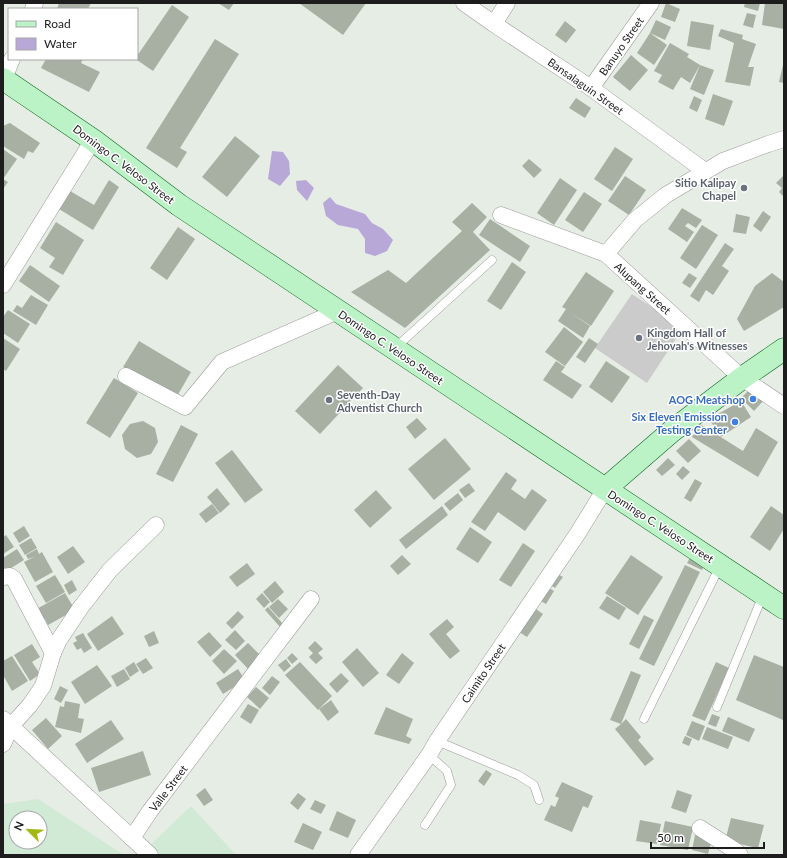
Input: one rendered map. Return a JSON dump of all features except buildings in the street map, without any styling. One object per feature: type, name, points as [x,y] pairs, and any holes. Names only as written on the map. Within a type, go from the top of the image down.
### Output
[{"type":"main road","name":"Domingo C. Veloso Street","points":[[3,80],[93,140],[165,196],[784,608]]},
{"type":"main road","points":[[605,489],[672,431],[742,378],[784,349]]},
{"type":"street","name":"Bansalaguin Street","points":[[464,3],[591,88],[705,171]]},
{"type":"street","points":[[494,24],[507,3]]},
{"type":"street","name":"Banuyo Street","points":[[591,88],[651,3]]},
{"type":"street","points":[[3,80],[12,60]]},
{"type":"street","points":[[606,254],[635,220],[666,195],[723,161],[784,139]]},
{"type":"street","points":[[3,285],[93,140]]},
{"type":"street","name":"Alupang Street","points":[[502,215],[606,254],[742,378],[784,406]]},
{"type":"street","points":[[126,376],[185,407],[222,362],[338,311]]},
{"type":"street","name":"Caimito Street","points":[[358,855],[429,756],[437,741],[578,533],[605,489]]},
{"type":"street","points":[[3,744],[7,722],[30,705],[43,686],[53,653],[68,626],[110,570],[156,525]]},
{"type":"street","points":[[3,577],[10,576],[14,579],[53,653]]},
{"type":"street","name":"Valle Street","points":[[132,838],[150,811],[311,599]]},
{"type":"street","points":[[7,722],[150,855]]},
{"type":"street","points":[[700,828],[740,855]]},
{"type":"lane","points":[[394,348],[492,260]]},
{"type":"lane","points":[[644,719],[720,565]]},
{"type":"lane","points":[[717,707],[763,594]]},
{"type":"lane","points":[[437,741],[518,775],[534,785],[539,800]]},
{"type":"lane","points":[[425,825],[451,785],[448,771],[429,756]]},
{"type":"shaded area","name":"Kingdom Hall of Jehovah's Witnesses","points":[[632,294],[683,328],[647,383],[595,348]]},
{"type":"green space","points":[[38,799],[124,855],[3,855],[3,804]]},
{"type":"green space","points":[[191,806],[236,855],[140,855]]},
{"type":"water","points":[[272,151],[283,152],[289,161],[290,174],[280,186],[268,179]]},
{"type":"water","points":[[306,180],[314,188],[307,201],[297,190],[296,181]]},
{"type":"water","points":[[330,197],[336,204],[365,214],[372,223],[383,229],[393,240],[387,251],[375,256],[365,253],[365,239],[358,229],[338,225],[326,216],[323,203]]},
{"type":"place","name":"Sitio Kalipay Chapel","points":[[744,188]]},
{"type":"place","name":"Kingdom Hall of Jehovah's Witnesses","points":[[639,338]]},
{"type":"place","name":"AOG Meatshop","points":[[753,399]]},
{"type":"place","name":"Seventh-Day Adventist Church","points":[[329,400]]},
{"type":"place","name":"Six Eleven Emission Testing Center","points":[[735,422]]}]
